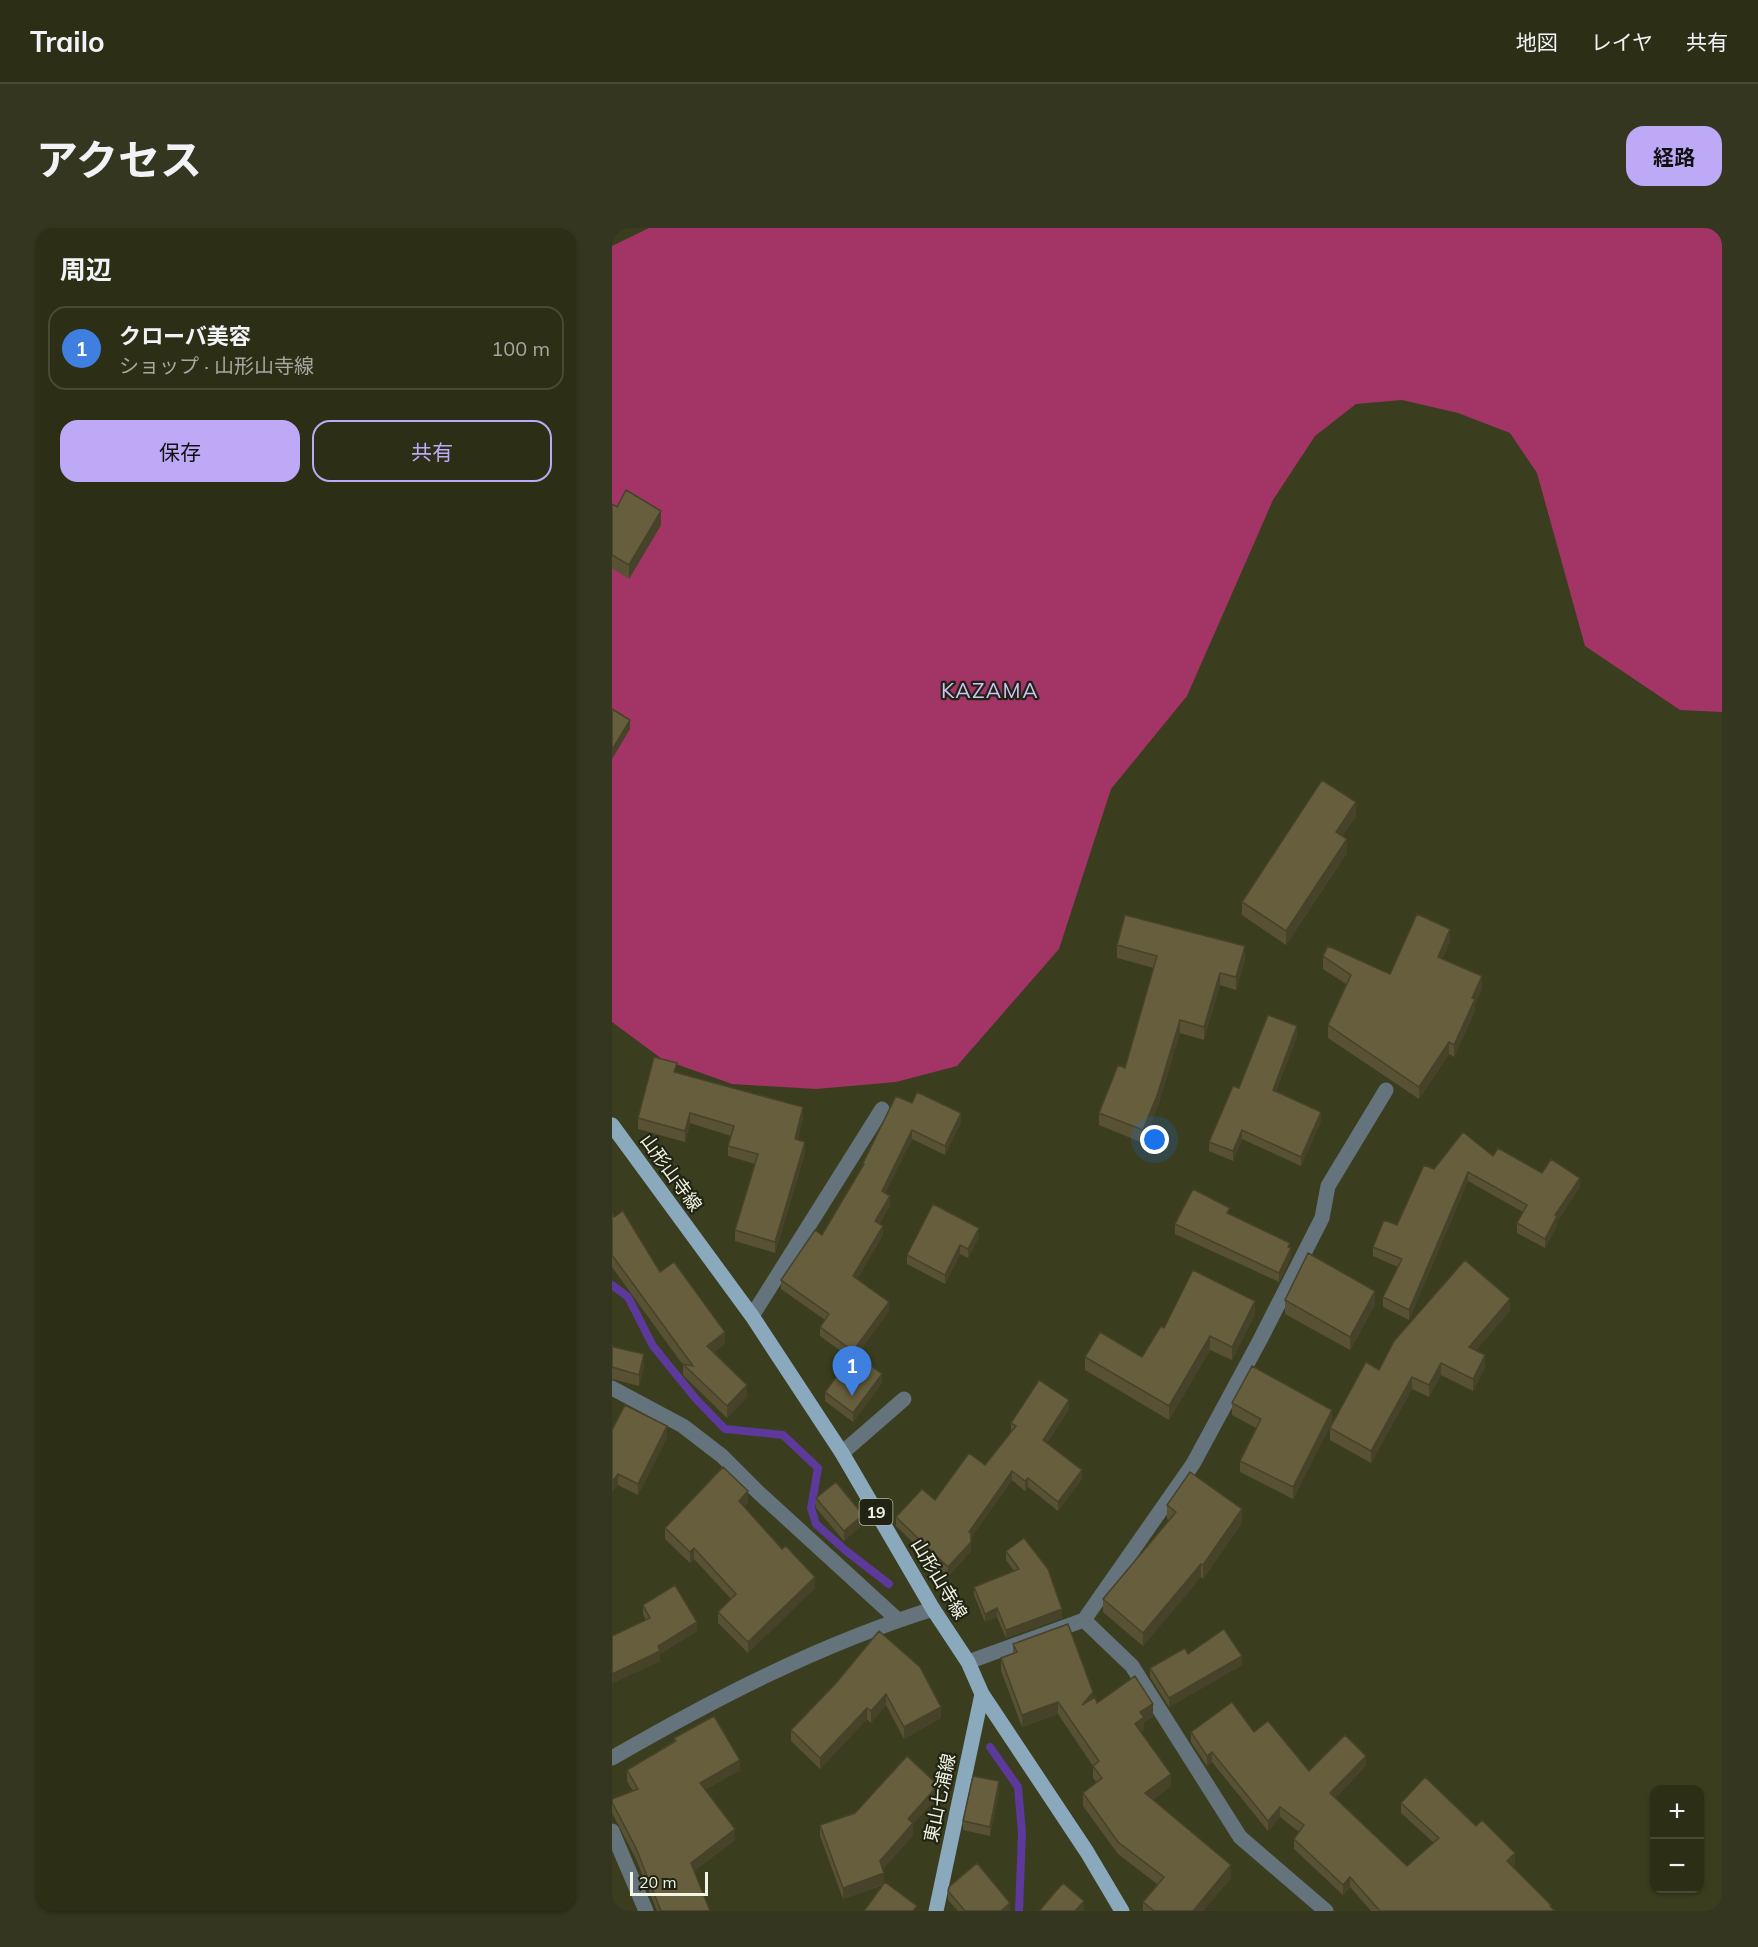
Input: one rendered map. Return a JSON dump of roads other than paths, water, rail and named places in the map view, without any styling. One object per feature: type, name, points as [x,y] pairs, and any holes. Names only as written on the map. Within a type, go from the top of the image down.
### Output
[{"type":"main road","name":"山形山寺線","points":[[612,1125],[752,1316],[842,1453],[933,1609],[968,1662],[982,1694],[1087,1852],[1122,1911]]},
{"type":"main road","name":"東山七浦線","points":[[936,1911],[982,1694]]},
{"type":"street","points":[[968,1662],[1084,1620],[1193,1464],[1322,1218],[1328,1186],[1386,1090]]},
{"type":"street","points":[[752,1316],[882,1109]]},
{"type":"street","points":[[612,1388],[683,1426],[722,1456],[898,1620]]},
{"type":"street","points":[[842,1453],[904,1399]]},
{"type":"street","points":[[612,1758],[678,1720],[819,1651],[933,1609]]},
{"type":"street","points":[[1084,1620],[1132,1666],[1240,1837],[1326,1911]]},
{"type":"street","points":[[612,1831],[646,1911]]},
{"type":"waterway","points":[[612,1285],[628,1297],[653,1346],[696,1399],[725,1429],[783,1435],[818,1468],[811,1508],[816,1524],[889,1584]]},
{"type":"waterway","points":[[990,1747],[1018,1787],[1022,1833],[1019,1911]]},
{"type":"place","name":"クローバ美容","points":[[852,1396]]},
{"type":"district","name":"KAZAMA","points":[[990,691]]}]
